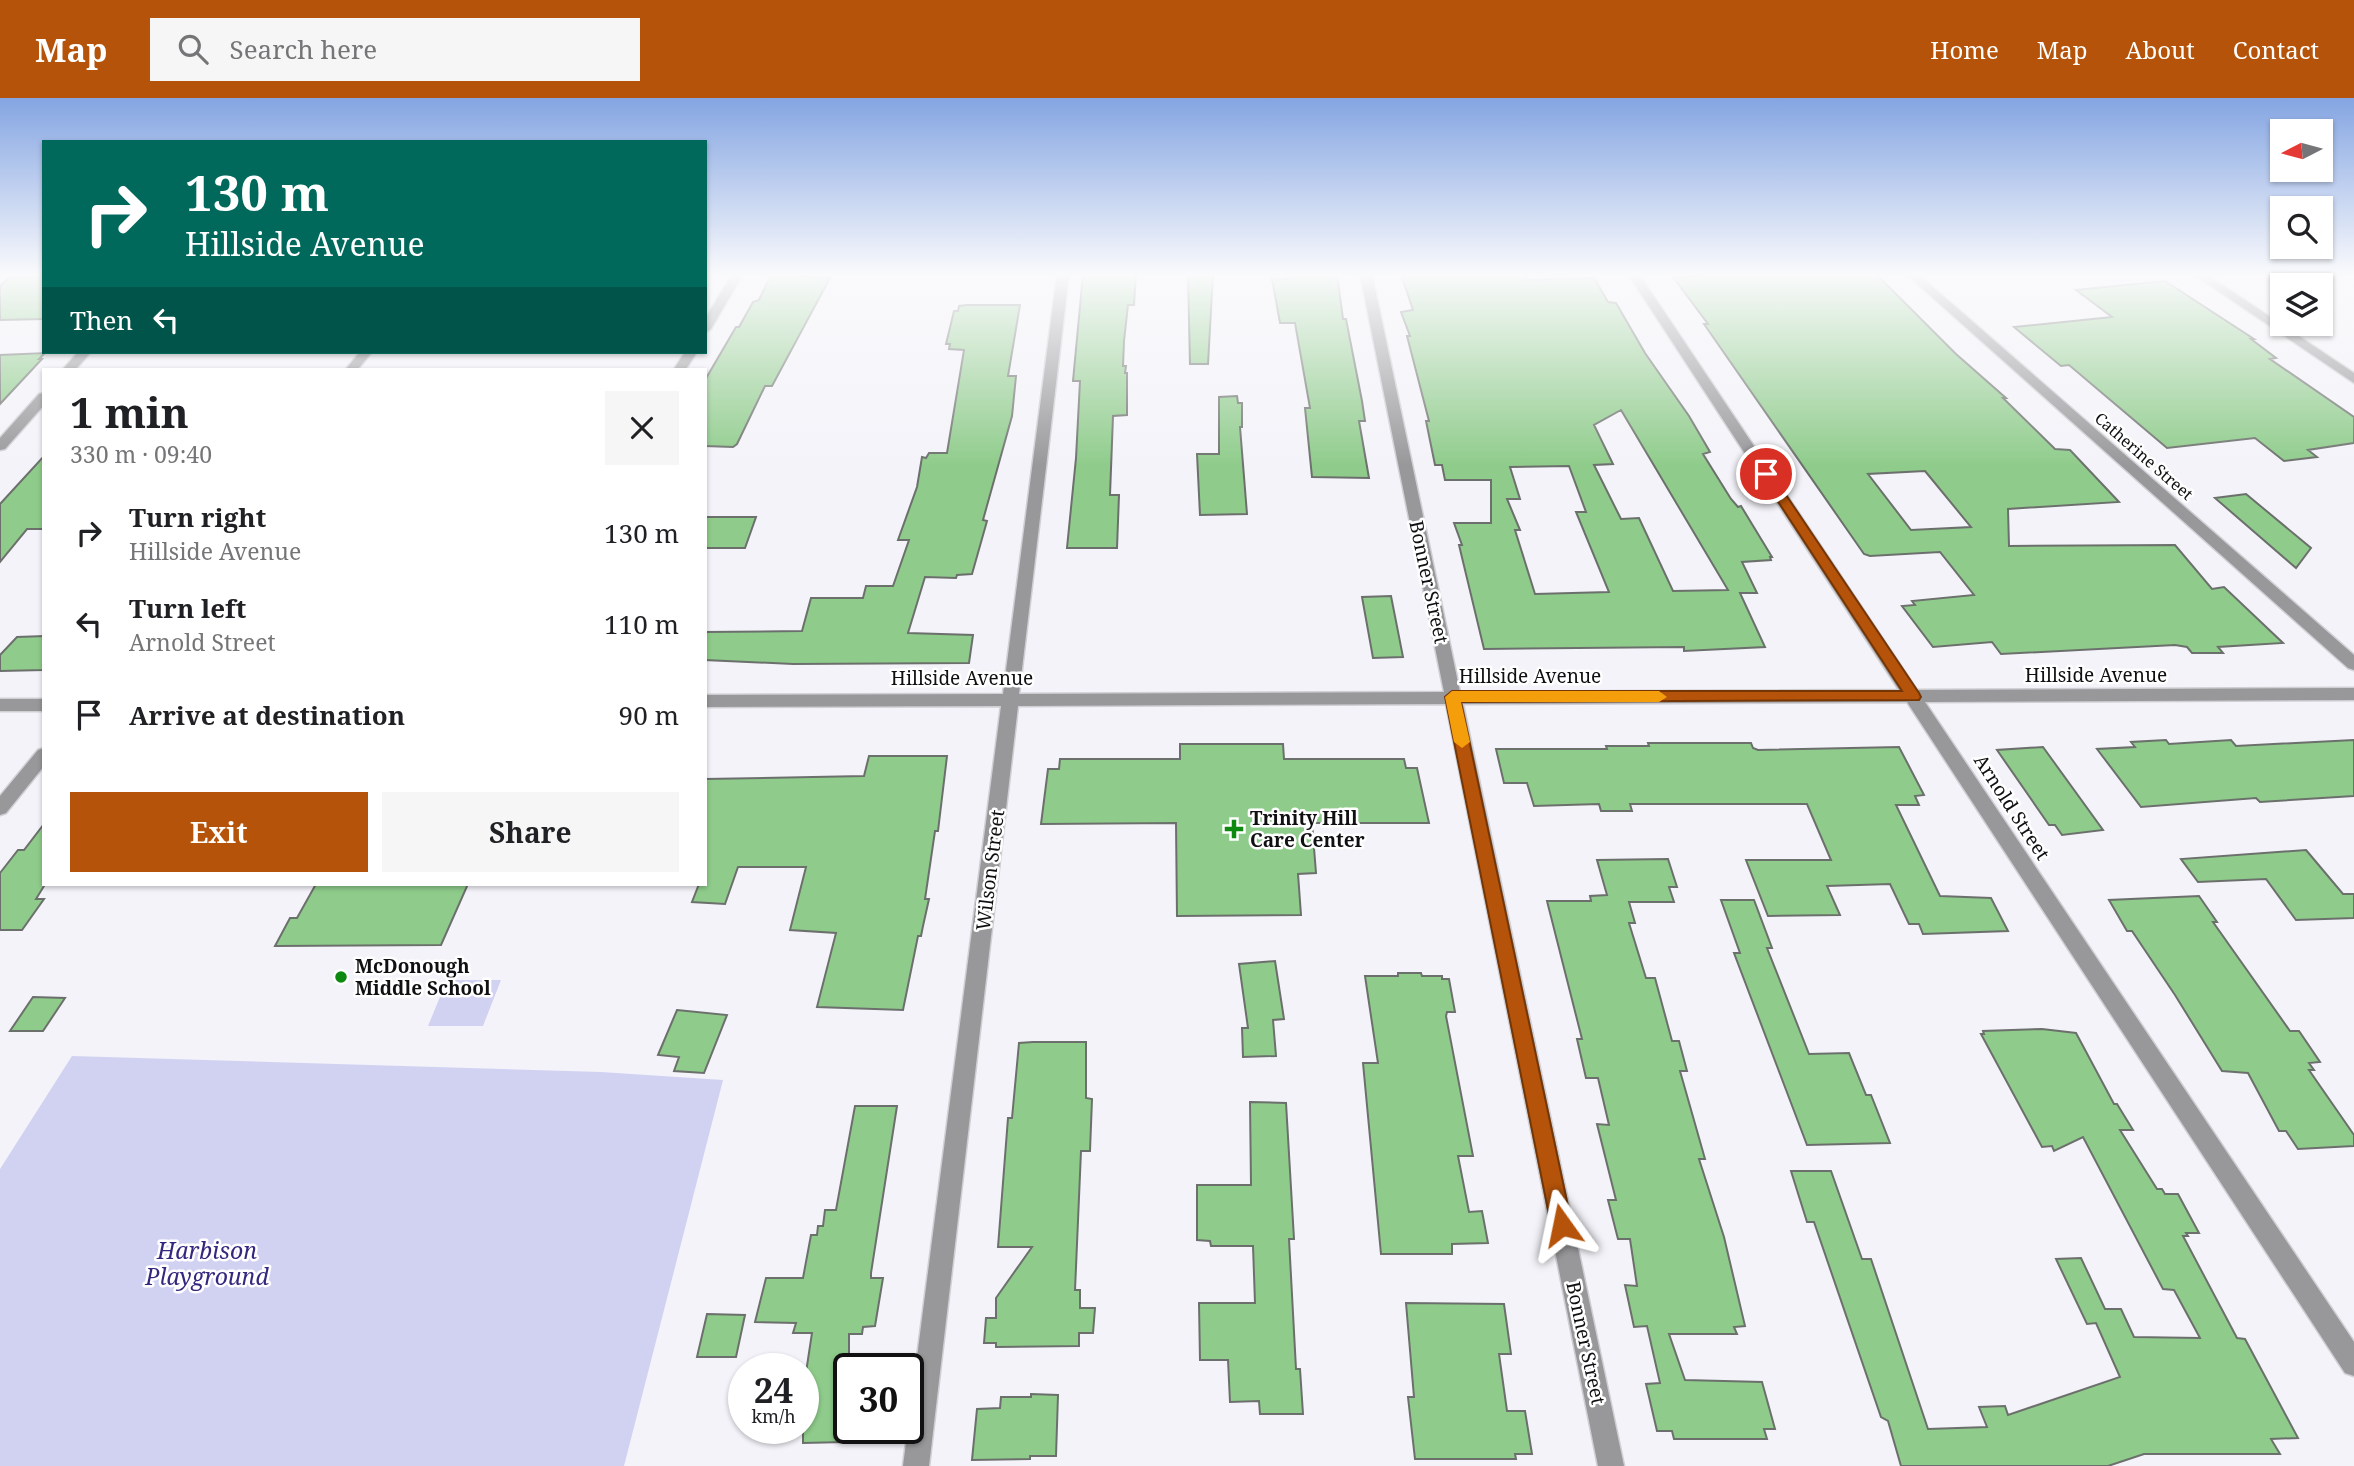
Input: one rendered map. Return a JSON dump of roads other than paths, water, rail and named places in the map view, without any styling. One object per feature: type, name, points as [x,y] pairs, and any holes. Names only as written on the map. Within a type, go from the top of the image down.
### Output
[{"type":"street","name":"Wilson Street","points":[[916,1466],[1055,338]]},
{"type":"street","name":"Bonner Street","points":[[1379,338],[1612,1466]]},
{"type":"street","name":"Arnold Street","points":[[1675,338],[2354,1364]]},
{"type":"street","name":"Catherine Street","points":[[1984,338],[2354,664]]},
{"type":"street","points":[[2293,338],[2354,379]]},
{"type":"street","points":[[70,368],[83,354]]},
{"type":"street","points":[[353,368],[364,354]]},
{"type":"street","points":[[0,446],[42,399]]},
{"type":"street","name":"Hillside Avenue","points":[[707,701],[2354,694]]},
{"type":"street","points":[[0,705],[42,705]]},
{"type":"street","points":[[0,808],[42,756]]},
{"type":"place","name":"Trinity Hill Care Center","points":[[1234,829]]},
{"type":"place","name":"McDonough Middle School","points":[[341,977]]},
{"type":"park label","name":"Harbison Playground","points":[[207,1263]]}]
